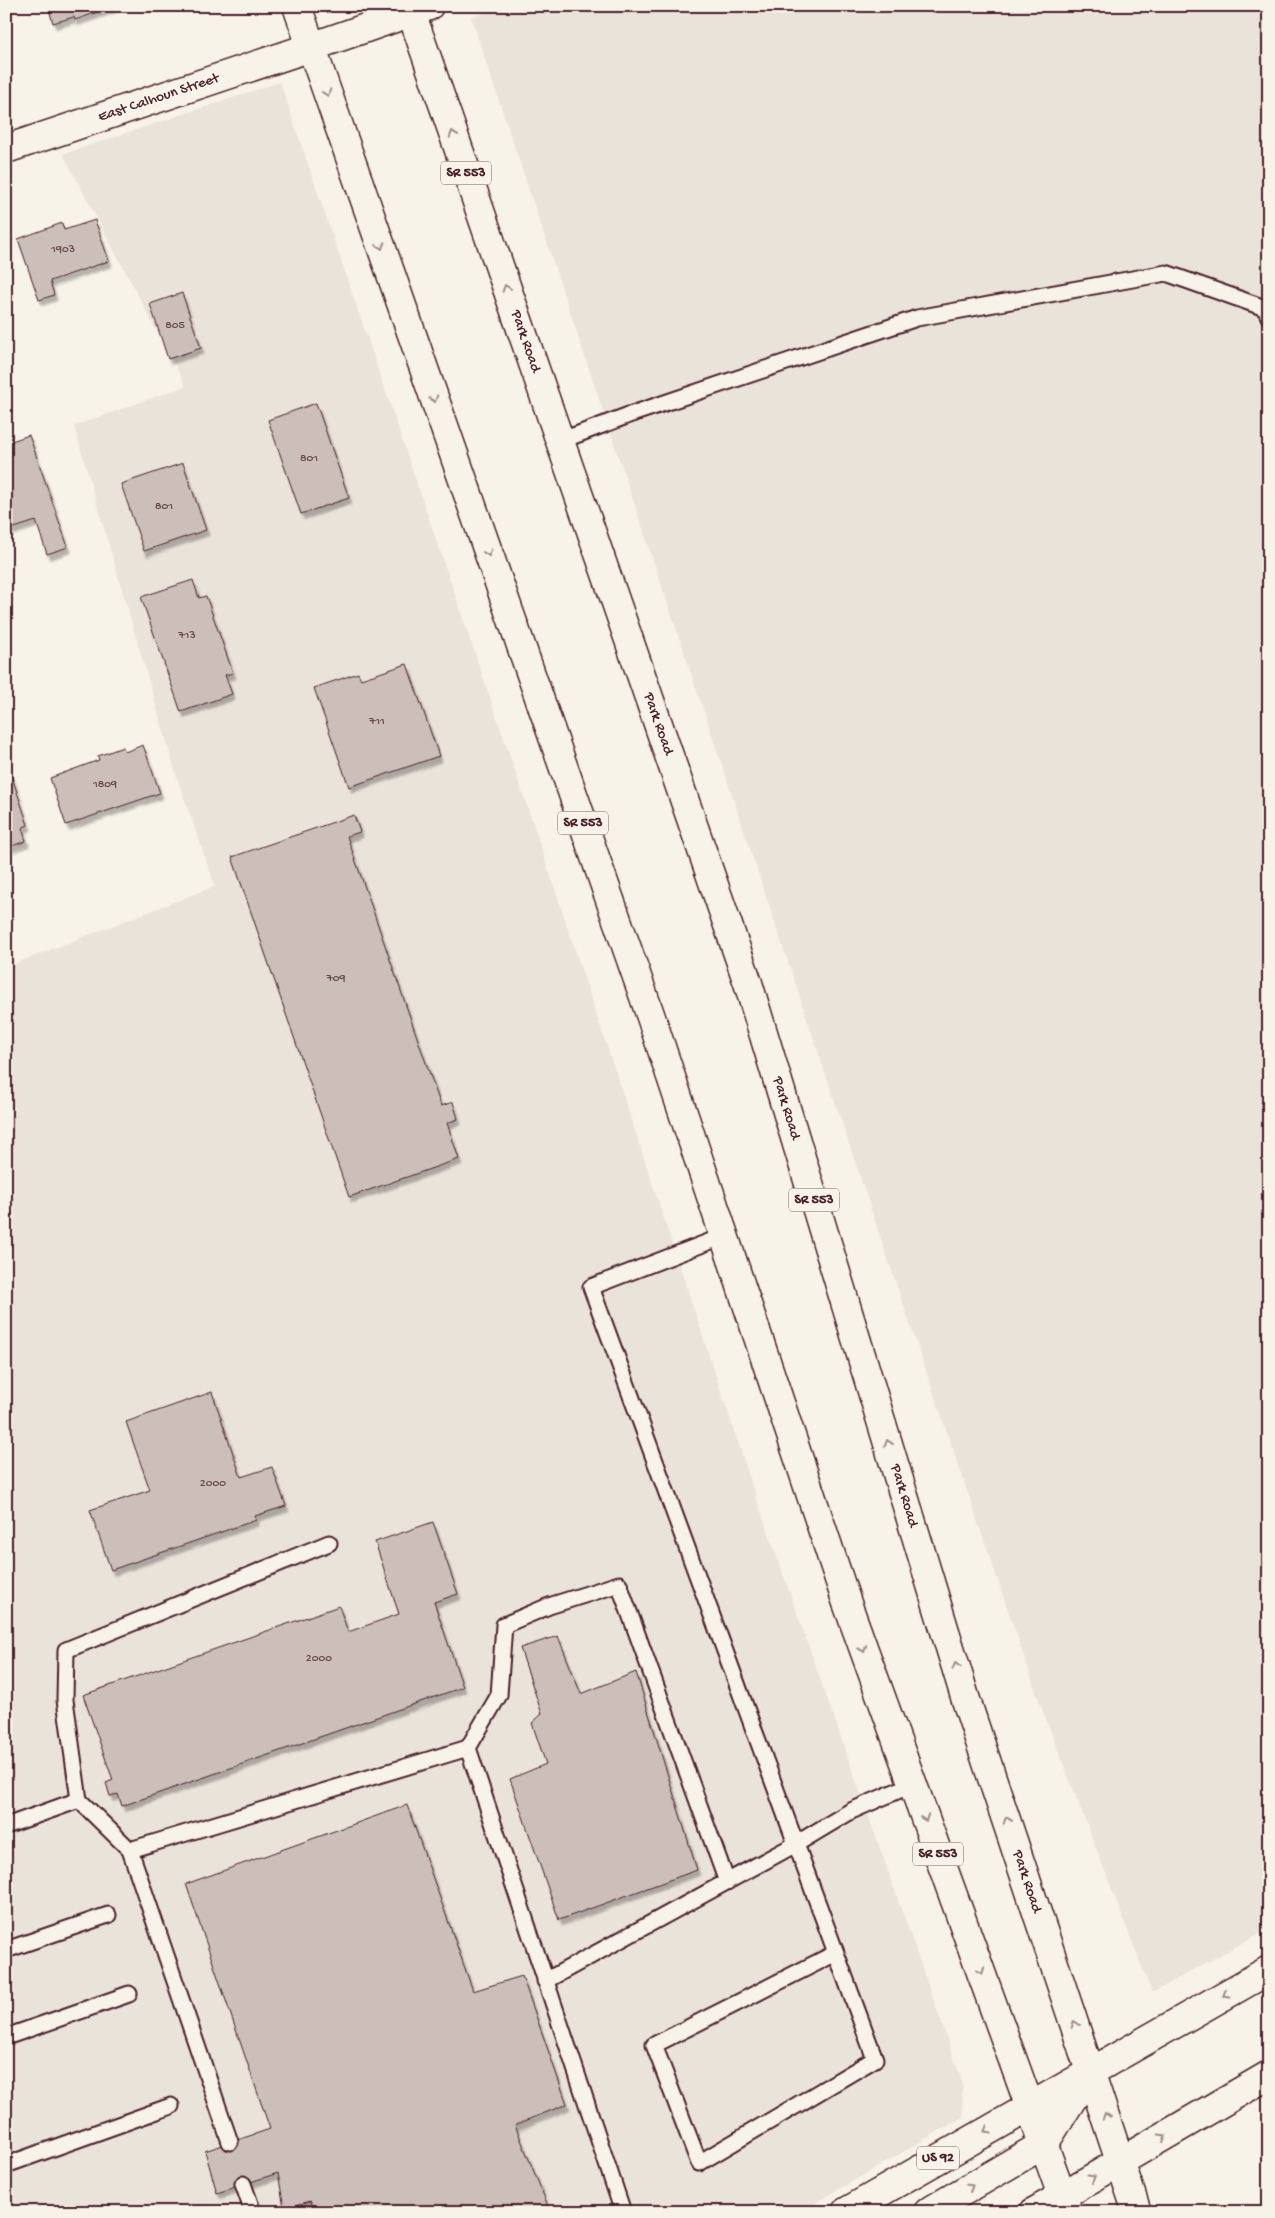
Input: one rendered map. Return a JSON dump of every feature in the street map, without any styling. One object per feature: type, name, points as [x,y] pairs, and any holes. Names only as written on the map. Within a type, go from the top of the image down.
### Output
[{"type":"main road","name":"SR 553","points":[[297,6],[654,1026],[847,1603],[1065,2204]]},
{"type":"main road","name":"East Calhoun Street","points":[[6,149],[311,46],[416,8]]},
{"type":"main road","name":"Park Road","points":[[416,8],[560,441],[748,983],[962,1687],[1137,2212]]},
{"type":"main road","name":"US 92","points":[[846,2212],[1090,2070],[1269,1970]]},
{"type":"main road","points":[[928,2212],[1044,2144],[1090,2070]]},
{"type":"main road","points":[[1034,2212],[1065,2204],[1121,2161],[1269,2075]]},
{"type":"lane","points":[[560,441],[629,414],[917,318],[1166,273],[1265,308],[1269,317]]},
{"type":"lane","points":[[724,1236],[591,1287],[796,1844],[836,1953],[875,2060],[700,2163],[654,2044],[836,1953]]},
{"type":"lane","points":[[230,2142],[130,1850],[79,1800],[65,1700],[66,1650],[329,1543]]},
{"type":"lane","points":[[130,1850],[468,1748],[499,1695],[504,1625],[549,1606],[619,1584],[727,1882]]},
{"type":"lane","points":[[468,1748],[623,2212]]},
{"type":"lane","points":[[546,1981],[796,1844],[850,1811],[913,1784]]},
{"type":"lane","points":[[6,1826],[79,1800]]},
{"type":"lane","points":[[6,1950],[108,1915]]},
{"type":"lane","points":[[6,2037],[129,1994]]},
{"type":"lane","points":[[6,2165],[171,2106]]},
{"type":"lane","points":[[243,2184],[253,2212]]},
{"type":"shaded area","points":[[504,6],[1269,6],[1269,1928],[1152,1993],[1041,1706],[885,1251],[471,17]]},
{"type":"shaded area","points":[[280,82],[541,847],[756,1497],[962,2081],[963,2117],[800,2212],[6,2212],[6,967],[215,886],[177,777],[74,426],[186,386],[63,154]]},
{"type":"building","points":[[48,6],[115,6],[75,20],[74,17],[53,23]]},
{"type":"building","points":[[95,220],[109,261],[50,281],[54,295],[39,300],[18,239],[62,223],[64,230]]},
{"type":"building","points":[[182,293],[201,348],[168,359],[150,304]]},
{"type":"building","points":[[316,403],[349,498],[301,514],[268,420]]},
{"type":"building","points":[[29,435],[68,547],[47,554],[36,521],[8,530],[6,524],[6,443]]},
{"type":"building","points":[[183,463],[206,530],[144,551],[121,484]]},
{"type":"building","points":[[193,580],[199,598],[206,596],[233,673],[225,675],[232,694],[181,712],[141,597]]},
{"type":"building","points":[[407,664],[439,756],[349,787],[314,688],[358,673],[361,679]]},
{"type":"building","points":[[143,745],[160,793],[66,825],[50,778],[99,760],[98,756],[123,747],[125,752]]},
{"type":"building","points":[[11,774],[28,825],[22,828],[26,841],[6,848],[6,776]]},
{"type":"building","points":[[354,815],[360,832],[347,836],[441,1106],[453,1102],[458,1119],[447,1123],[459,1159],[349,1197],[232,857]]},
{"type":"building","points":[[212,1392],[241,1477],[272,1467],[286,1506],[255,1516],[256,1520],[111,1570],[90,1510],[150,1490],[126,1422]]},
{"type":"building","points":[[433,1522],[458,1594],[434,1602],[463,1687],[122,1806],[118,1794],[110,1796],[106,1783],[113,1780],[83,1695],[339,1606],[348,1632],[399,1614],[375,1542]]},
{"type":"building","points":[[558,1636],[581,1694],[636,1672],[697,1870],[559,1920],[510,1779],[546,1764],[532,1723],[542,1714],[520,1648]]},
{"type":"building","points":[[407,1805],[473,1991],[522,1976],[567,2104],[515,2125],[548,2206],[533,2212],[315,2212],[311,2201],[284,2208],[278,2173],[217,2193],[205,2151],[270,2129],[186,1884]]}]
